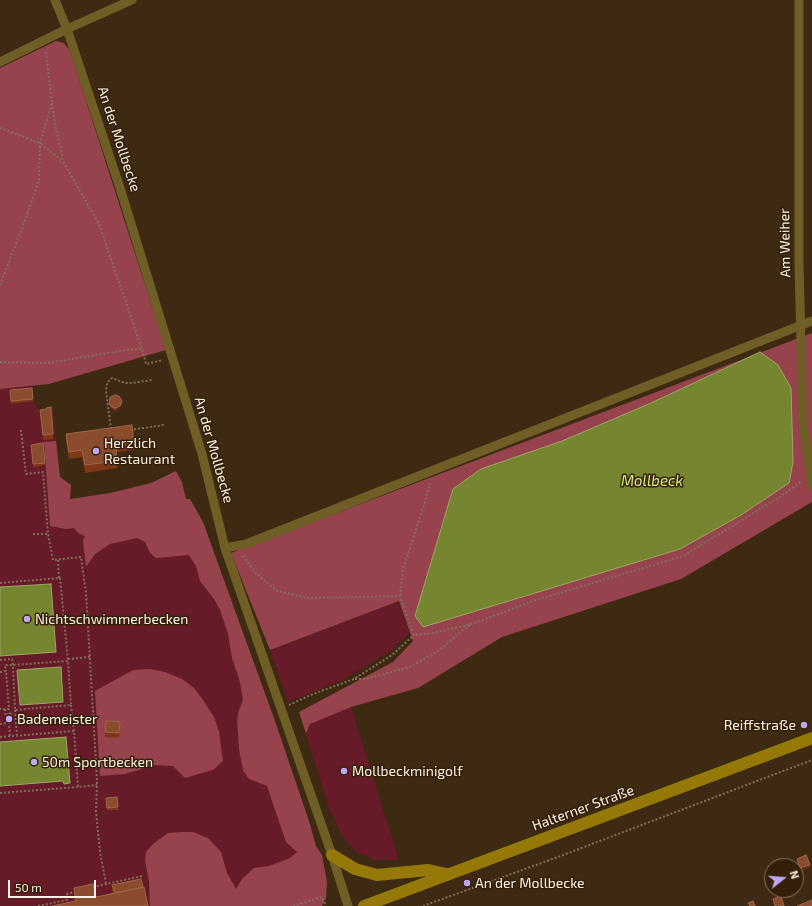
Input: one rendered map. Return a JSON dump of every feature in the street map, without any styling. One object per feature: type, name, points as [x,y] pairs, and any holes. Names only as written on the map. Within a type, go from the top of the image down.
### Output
[{"type":"main road","name":"Halterner Straße","points":[[364,906],[812,738]]},
{"type":"main road","points":[[332,855],[355,868],[376,875],[428,870],[447,874]]},
{"type":"street","name":"An der Mollbecke","points":[[55,0],[67,29],[121,191],[202,454],[225,548],[332,855],[348,906]]},
{"type":"street","points":[[0,62],[67,29],[132,0]]},
{"type":"street","name":"Am Weiher","points":[[799,0],[799,258],[803,424],[812,485]]},
{"type":"street","points":[[225,548],[246,544],[812,321]]},
{"type":"path","points":[[44,40],[56,129],[64,163],[99,224],[146,364],[172,357]]},
{"type":"path","points":[[0,285],[39,180],[40,143],[52,103]]},
{"type":"path","points":[[0,128],[40,143],[64,163]]},
{"type":"path","points":[[0,362],[47,363],[126,350],[142,349]]},
{"type":"path","points":[[112,433],[106,391],[108,383],[112,378],[132,383],[152,380]]},
{"type":"path","points":[[125,431],[164,425]]},
{"type":"path","points":[[21,430],[26,474],[43,472],[48,534],[53,560],[81,557],[86,593],[90,657],[97,785],[96,812],[100,852],[106,884]]},
{"type":"path","points":[[414,634],[400,596],[403,570],[424,506],[433,470]]},
{"type":"path","points":[[281,708],[354,679],[392,655],[414,634],[433,633],[472,624],[533,601],[683,556],[783,495],[810,474]]},
{"type":"path","points":[[33,534],[48,534]]},
{"type":"path","points":[[242,555],[256,572],[277,590],[308,598],[400,596]]},
{"type":"path","points":[[58,560],[78,786]]},
{"type":"path","points":[[0,583],[59,578]]},
{"type":"path","points":[[354,679],[365,678],[410,667],[438,651],[472,624]]},
{"type":"path","points":[[0,710],[9,709],[5,666],[90,657]]},
{"type":"path","points":[[0,660],[12,660],[17,736]]},
{"type":"path","points":[[0,672],[6,671]]},
{"type":"path","points":[[15,710],[71,705]]},
{"type":"path","points":[[5,709],[6,723],[9,723],[10,736]]},
{"type":"path","points":[[0,724],[6,723]]},
{"type":"path","points":[[0,737],[74,731]]},
{"type":"path","points":[[423,906],[558,857],[812,760]]},
{"type":"path","points":[[0,793],[97,785]]},
{"type":"path","points":[[93,888],[142,876]]},
{"type":"path","points":[[38,906],[67,900],[66,894],[79,890]]},
{"type":"path","points":[[294,906],[322,897],[326,906]]},
{"type":"shaded area","points":[[56,41],[64,43],[70,51],[166,350],[49,384],[0,389],[0,68]]},
{"type":"shaded area","points":[[812,333],[812,502],[681,579],[502,637],[418,688],[351,707],[310,724],[306,734],[299,712],[393,662],[413,641],[399,601],[270,650],[231,553]]},
{"type":"shaded area","points":[[32,386],[34,402],[39,411],[53,409],[60,477],[71,485],[69,517],[194,520],[311,838],[278,906],[0,906],[0,389]]},
{"type":"shaded area","points":[[56,441],[60,477],[71,485],[70,499],[110,493],[151,483],[176,471],[182,482],[186,499],[190,499],[203,522],[275,721],[316,846],[322,855],[327,882],[326,898],[322,906],[150,906],[149,881],[145,861],[146,852],[153,844],[168,833],[193,832],[208,838],[221,852],[227,873],[236,889],[242,879],[254,868],[269,866],[290,858],[297,852],[286,842],[267,786],[249,779],[243,770],[239,749],[237,720],[243,700],[240,682],[232,658],[228,634],[220,610],[214,599],[200,581],[196,566],[189,555],[156,558],[150,553],[145,542],[137,538],[110,544],[95,554],[86,567],[83,541],[85,536],[78,533],[74,528],[66,529],[50,526],[44,442]]},
{"type":"shaded area","points":[[398,602],[410,633],[389,652],[343,680],[288,702],[270,650]]},
{"type":"shaded area","points":[[150,669],[165,672],[182,679],[194,688],[214,717],[219,732],[223,761],[213,770],[185,778],[173,766],[155,765],[125,774],[100,776],[95,691],[133,670]]},
{"type":"shaded area","name":"Mollbeckminigolf","points":[[351,707],[399,860],[375,860],[356,852],[342,836],[329,808],[306,734],[310,724]]},
{"type":"water","name":"Mollbeck","points":[[760,352],[778,365],[791,388],[793,462],[789,483],[741,515],[680,549],[423,627],[415,616],[453,489],[481,469],[562,441],[651,403]]},
{"type":"water","name":"Nichtschwimmerbecken","points":[[51,584],[56,652],[0,656],[0,587]]},
{"type":"water","name":"Nichtschwimmerbecken","points":[[61,667],[63,702],[20,705],[17,670]]},
{"type":"water","name":"50m Sportbecken","points":[[66,737],[70,783],[64,784],[63,781],[0,786],[0,742]]},
{"type":"building","points":[[32,388],[33,399],[11,401],[10,390]]},
{"type":"building","points":[[115,395],[119,396],[122,401],[120,406],[116,408],[112,407],[109,403],[110,397]]},
{"type":"building","points":[[51,407],[53,434],[43,435],[40,410]]},
{"type":"building","name":"Herzlich Restaurant","points":[[132,425],[134,443],[116,445],[117,461],[85,465],[82,450],[69,452],[66,434]]},
{"type":"building","points":[[43,443],[45,463],[33,464],[31,445]]},
{"type":"building","points":[[11,713],[12,720],[7,720],[7,714]]},
{"type":"building","points":[[106,721],[120,722],[119,733],[105,732]]},
{"type":"building","points":[[117,797],[118,807],[107,808],[106,798]]},
{"type":"building","points":[[806,855],[810,865],[804,867],[804,858],[799,858]]},
{"type":"building","points":[[141,879],[143,887],[115,893],[112,885]]},
{"type":"building","points":[[93,884],[96,897],[144,887],[148,906],[52,906],[76,901],[74,888]]},
{"type":"building","points":[[782,898],[784,906],[779,906],[778,904],[775,906],[773,899]]},
{"type":"building","points":[[812,900],[812,906],[797,906]]},
{"type":"building","points":[[753,901],[755,906],[750,906],[748,903]]},
{"type":"place","name":"Herzlich Restaurant","points":[[96,451]]},
{"type":"place","name":"Nichtschwimmerbecken","points":[[27,619]]},
{"type":"place","name":"Bademeister","points":[[9,719]]},
{"type":"place","name":"Reiffstraße","points":[[804,725]]},
{"type":"place","name":"50m Sportbecken","points":[[34,762]]},
{"type":"place","name":"Mollbeckminigolf","points":[[344,771]]},
{"type":"place","name":"An der Mollbecke","points":[[467,883]]}]
